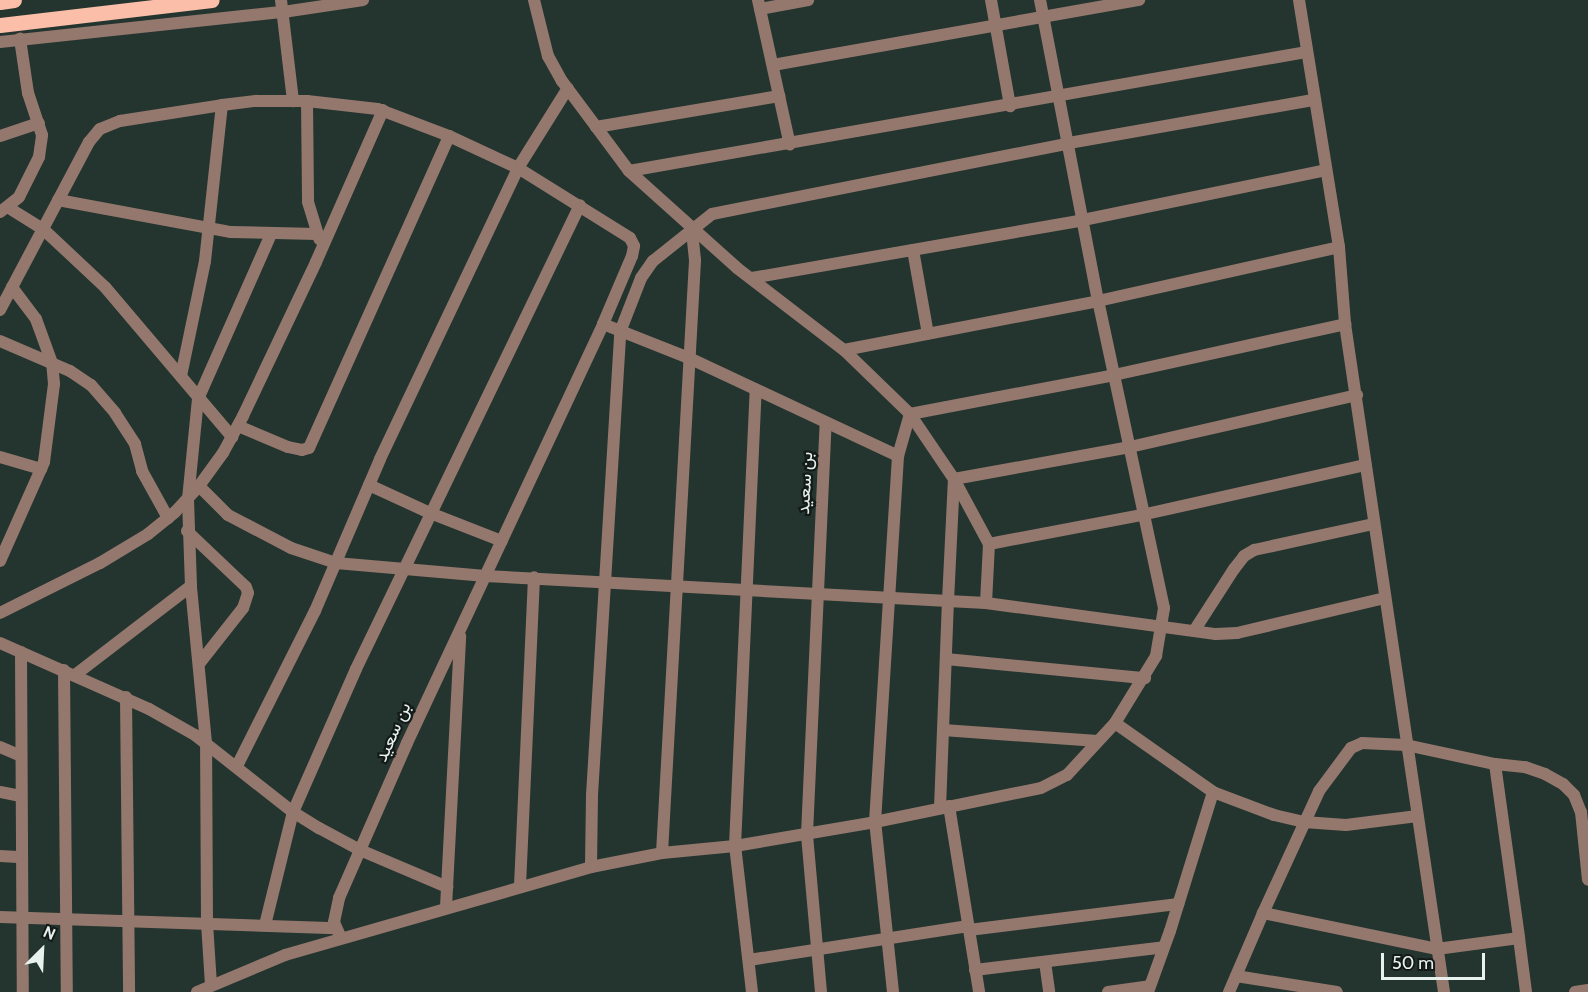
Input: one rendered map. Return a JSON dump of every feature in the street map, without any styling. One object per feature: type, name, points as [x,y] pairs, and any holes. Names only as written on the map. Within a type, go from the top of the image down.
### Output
[{"type":"main road","points":[[0,2],[15,0]]},
{"type":"main road","points":[[0,25],[141,6],[212,0]]},
{"type":"street","points":[[0,42],[145,26],[282,6],[363,0]]},
{"type":"street","points":[[534,0],[548,56],[568,88],[629,171],[722,256],[844,350],[910,414],[954,479],[989,544],[986,603]]},
{"type":"street","points":[[790,145],[759,4],[808,0]]},
{"type":"street","points":[[991,0],[1010,106]]},
{"type":"street","points":[[197,992],[338,933],[446,907],[591,867],[662,853],[735,846],[807,834],[1021,793],[1053,783],[1067,775],[1115,723],[1145,678],[1156,656],[1164,608],[1146,514],[1098,301],[1070,143],[1040,0]]},
{"type":"street","points":[[773,65],[1139,0]]},
{"type":"street","points":[[1299,0],[1339,247],[1345,324],[1357,394],[1373,524],[1444,992]]},
{"type":"street","points":[[141,6],[145,26]]},
{"type":"street","points":[[282,6],[293,101]]},
{"type":"street","points":[[20,39],[28,93],[42,135],[39,157],[19,197],[4,210],[43,229],[122,305],[198,399],[235,431],[296,449],[309,448],[450,136]]},
{"type":"street","points":[[629,171],[1059,98],[1306,52]]},
{"type":"street","points":[[237,766],[315,611],[435,339],[518,168],[568,88]]},
{"type":"street","points":[[596,127],[778,96]]},
{"type":"street","points":[[591,867],[592,795],[620,332],[641,278],[652,261],[712,214],[1070,143],[1314,100]]},
{"type":"street","points":[[0,310],[89,142],[108,124],[222,105],[293,101],[383,110],[450,136],[518,168],[580,205],[356,669],[294,812],[265,925]]},
{"type":"street","points":[[307,101],[308,202],[322,248]]},
{"type":"street","points":[[181,376],[205,261],[222,105]]},
{"type":"street","points":[[0,613],[100,563],[168,518],[188,500],[199,486],[235,431],[322,248],[383,110]]},
{"type":"street","points":[[0,136],[39,123]]},
{"type":"street","points":[[752,278],[1083,220],[1326,170]]},
{"type":"street","points":[[58,200],[209,228],[271,234],[317,234]]},
{"type":"street","name":"بن سعيد","points":[[338,933],[334,916],[339,898],[460,628],[603,324],[634,246],[630,238],[580,205]]},
{"type":"street","points":[[662,853],[695,260],[693,228]]},
{"type":"street","points":[[211,985],[207,923],[206,743],[191,586],[187,531],[188,500],[198,399],[271,234]]},
{"type":"street","points":[[844,350],[1098,301],[1339,247]]},
{"type":"street","points":[[913,250],[928,334]]},
{"type":"street","points":[[0,561],[41,469],[47,451],[52,410],[52,363],[32,312],[12,287]]},
{"type":"street","points":[[603,324],[689,358],[898,456]]},
{"type":"street","points":[[910,414],[1114,375],[1345,324]]},
{"type":"street","points":[[0,341],[52,363],[91,385],[115,413],[135,444],[142,471],[168,518]]},
{"type":"street","points":[[752,992],[735,846],[756,390]]},
{"type":"street","points":[[954,479],[1130,447],[1357,394]]},
{"type":"street","points":[[893,992],[875,822],[898,456],[910,414]]},
{"type":"street","name":"بن سعيد","points":[[821,992],[807,834],[825,422]]},
{"type":"street","points":[[0,457],[41,469]]},
{"type":"street","points":[[989,544],[1146,514],[1366,465]]},
{"type":"street","points":[[954,479],[943,730],[944,807],[969,928],[979,992]]},
{"type":"street","points":[[369,485],[430,513],[502,541]]},
{"type":"street","points":[[199,486],[228,515],[291,548],[336,563],[485,576],[986,603],[1162,629],[1238,633],[1385,598]]},
{"type":"street","points":[[1194,631],[1234,569],[1244,556],[1254,550],[1373,524]]},
{"type":"street","points":[[187,531],[246,587],[248,593],[243,608],[199,664]]},
{"type":"street","points":[[520,886],[534,577]]},
{"type":"street","points":[[70,673],[191,586]]},
{"type":"street","points":[[446,907],[460,628]]},
{"type":"street","points":[[0,643],[126,697],[206,743],[294,812],[360,850],[447,887]]},
{"type":"street","points":[[21,652],[22,992]]},
{"type":"street","points":[[946,659],[1145,678]]},
{"type":"street","points":[[67,992],[65,919],[70,673]]},
{"type":"street","points":[[126,697],[129,992]]},
{"type":"street","points":[[1115,723],[1213,792],[1274,815],[1304,822],[1346,825],[1417,816]]},
{"type":"street","points":[[943,730],[1098,741]]},
{"type":"street","points":[[1229,992],[1319,791],[1351,748],[1362,743],[1406,745],[1495,764],[1525,767],[1563,784],[1574,795],[1581,812],[1588,880]]},
{"type":"street","points":[[0,747],[21,756]]},
{"type":"street","points":[[1495,764],[1526,992]]},
{"type":"street","points":[[0,792],[21,796]]},
{"type":"street","points":[[1108,992],[1149,989],[1213,792]]},
{"type":"street","points":[[0,856],[22,857]]},
{"type":"street","points":[[749,960],[969,928],[1178,904]]},
{"type":"street","points":[[1263,914],[1437,949],[1519,938]]},
{"type":"street","points":[[0,917],[265,925],[338,933]]},
{"type":"street","points":[[975,970],[1164,947]]},
{"type":"street","points":[[1045,962],[1049,992]]},
{"type":"street","points":[[1236,976],[1337,992]]},
{"type":"street","points":[[1575,992],[1588,990]]}]
